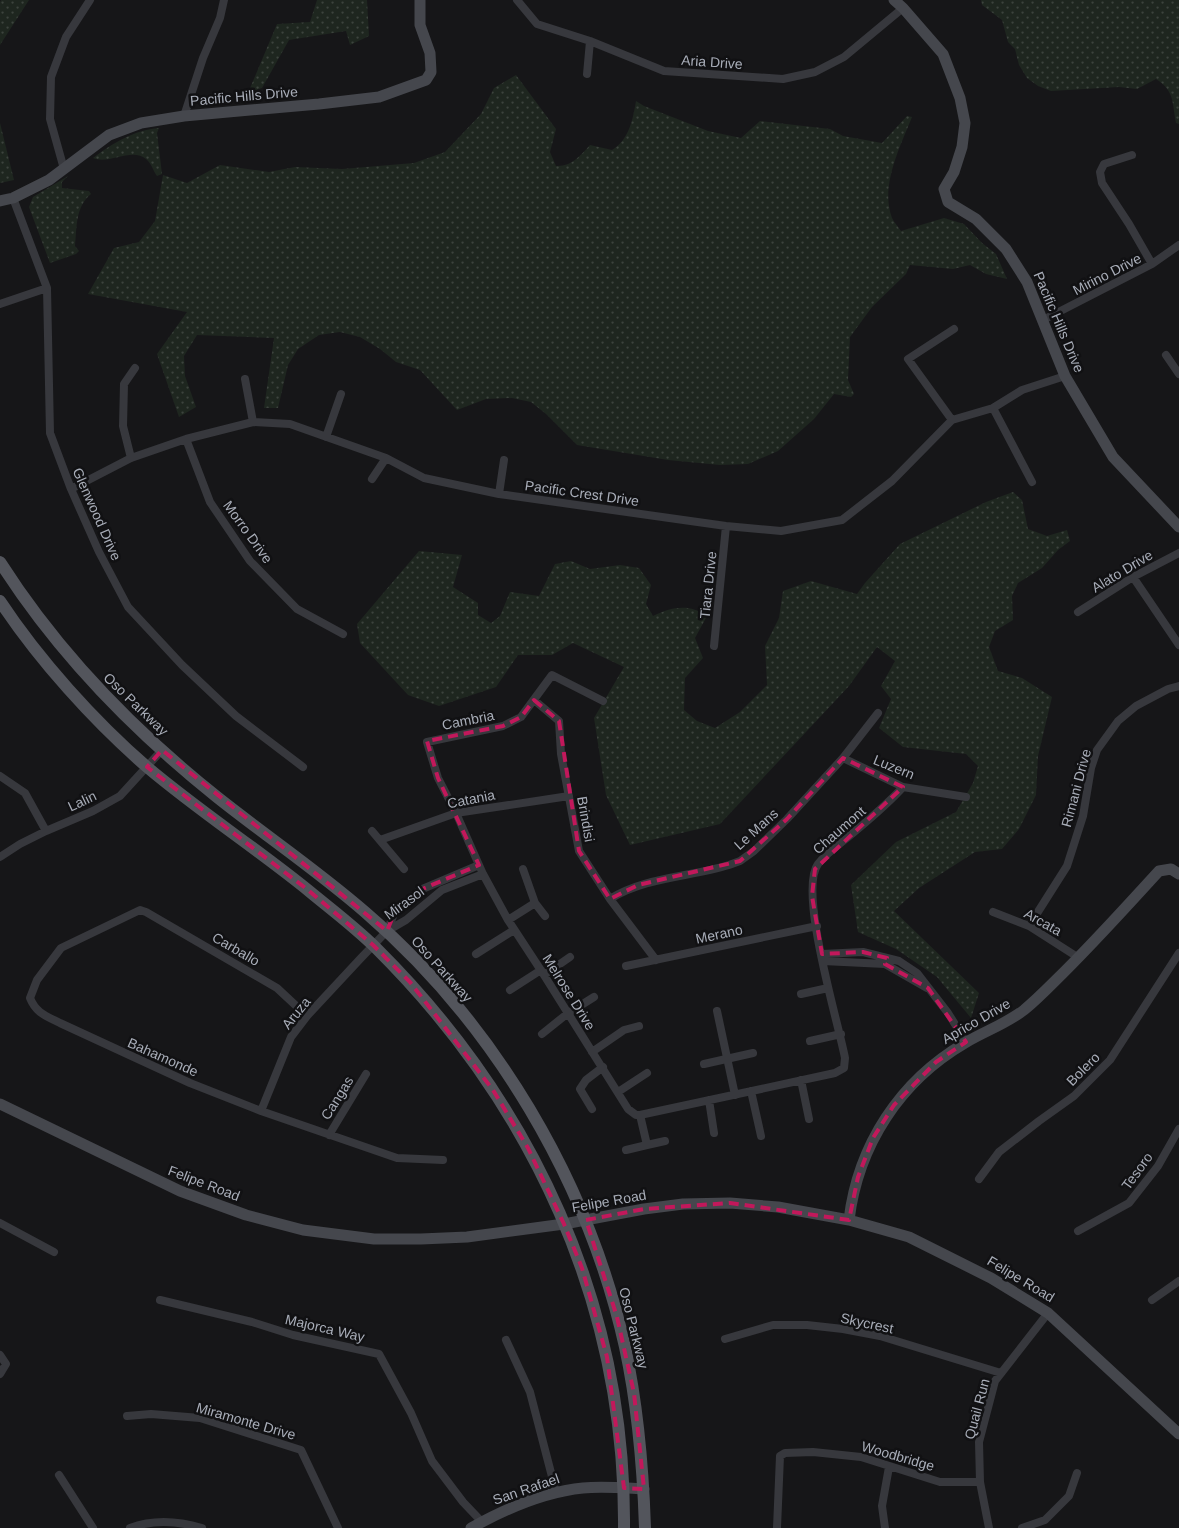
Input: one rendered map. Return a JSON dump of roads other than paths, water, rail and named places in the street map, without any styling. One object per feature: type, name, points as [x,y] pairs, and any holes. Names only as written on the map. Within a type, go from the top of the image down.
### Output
[{"type":"main road","name":"Oso Parkway","points":[[0,562],[72,660],[115,706],[162,750],[216,796],[340,891],[387,931],[460,1010],[508,1075],[545,1137],[586,1220],[602,1268],[625,1347],[634,1393],[644,1489],[644,1528]]},
{"type":"main road","points":[[0,601],[25,636],[80,701],[113,735],[147,766],[308,890],[373,945],[410,982],[435,1011],[493,1090],[547,1185],[582,1268],[607,1357],[621,1443],[624,1528]]},
{"type":"street","points":[[64,169],[50,119],[51,77],[66,37],[90,0]]},
{"type":"street","points":[[184,116],[203,58],[220,18],[224,0]]},
{"type":"street","name":"Pacific Hills Drive","points":[[0,201],[13,198],[49,180],[109,135],[141,123],[184,116],[378,97],[426,80],[431,72],[430,53],[420,25],[420,0]]},
{"type":"street","name":"Aria Drive","points":[[518,0],[537,24],[590,41],[664,71],[783,79],[815,72],[844,57],[898,4]]},
{"type":"street","name":"Pacific Hills Drive","points":[[898,4],[943,54],[960,98],[965,124],[962,147],[954,172],[944,189],[948,202],[976,220],[1006,249],[1027,282],[1065,376],[1113,457],[1179,527]]},
{"type":"street","points":[[587,74],[590,41]]},
{"type":"street","points":[[1132,155],[1104,164],[1100,172],[1102,183],[1152,264]]},
{"type":"street","name":"Glenwood Drive","points":[[13,198],[47,288],[50,433],[71,489],[99,552],[128,607],[182,665],[236,716],[303,767]]},
{"type":"street","name":"Mirino Drive","points":[[1043,320],[1152,264],[1179,245]]},
{"type":"street","points":[[0,304],[47,288]]},
{"type":"street","points":[[952,420],[908,359],[954,329]]},
{"type":"street","points":[[1166,355],[1179,374]]},
{"type":"street","points":[[131,458],[123,426],[124,384],[134,368]]},
{"type":"street","name":"Pacific Crest Drive","points":[[71,489],[131,458],[186,439],[253,422],[290,424],[386,458],[424,478],[499,494],[726,526],[781,531],[842,520],[892,481],[952,420],[993,408],[1022,390],[1065,376]]},
{"type":"street","points":[[245,379],[253,422]]},
{"type":"street","points":[[326,437],[340,394]]},
{"type":"street","points":[[993,408],[1032,482]]},
{"type":"street","name":"Morro Drive","points":[[186,439],[210,502],[250,561],[297,609],[343,634]]},
{"type":"street","points":[[372,479],[386,458]]},
{"type":"street","points":[[499,494],[504,460]]},
{"type":"street","name":"Tiara Drive","points":[[714,646],[726,526]]},
{"type":"street","name":"Alato Drive","points":[[1078,612],[1133,577],[1179,553]]},
{"type":"street","points":[[1133,577],[1179,645]]},
{"type":"street","name":"Cambria","points":[[428,741],[503,726],[521,716],[552,675],[603,701]]},
{"type":"street","name":"Rimani Drive","points":[[1029,926],[1067,866],[1083,816],[1097,750],[1118,721],[1136,706],[1168,689],[1179,686]]},
{"type":"street","name":"Brindisi","points":[[534,700],[559,721],[562,754],[579,851],[610,899],[656,960]]},
{"type":"street","name":"Le Mans","points":[[610,899],[638,885],[719,868],[740,861],[754,851],[780,825],[843,758],[878,713]]},
{"type":"street","name":"Melrose Drive","points":[[428,741],[438,778],[483,874],[508,920],[543,972],[567,1014],[603,1067],[628,1109],[640,1115]]},
{"type":"street","name":"Lalin","points":[[0,857],[20,844],[93,811],[120,796],[162,750]]},
{"type":"street","name":"Luzern","points":[[843,758],[904,787],[966,797]]},
{"type":"street","points":[[0,776],[25,793],[46,831]]},
{"type":"street","name":"Chaumont","points":[[822,957],[812,896],[815,869],[824,857],[888,803],[904,787]]},
{"type":"street","name":"Catania","points":[[380,840],[456,813],[569,796]]},
{"type":"street","points":[[372,831],[404,869]]},
{"type":"street","name":"Mirasol","points":[[387,931],[394,914],[420,890],[480,865]]},
{"type":"street","points":[[523,869],[535,903],[545,916]]},
{"type":"street","name":"Aprico Drive","points":[[849,1220],[851,1202],[858,1177],[873,1138],[894,1104],[916,1080],[936,1062],[966,1042],[1002,1025],[1025,1009],[1079,958],[1159,871],[1171,869],[1179,874]]},
{"type":"street","name":"Mirasol","points":[[373,945],[387,931],[406,920],[435,895],[447,888],[483,874]]},
{"type":"street","name":"Mirasol","points":[[430,886],[435,895]]},
{"type":"street","points":[[508,920],[535,903]]},
{"type":"street","name":"Bahamonde","points":[[146,912],[140,910],[134,912],[61,948],[37,980],[30,998],[39,1013],[190,1083],[261,1111],[398,1158],[443,1160]]},
{"type":"street","name":"Carballo","points":[[146,912],[277,988],[307,1016]]},
{"type":"street","name":"Arcata","points":[[993,912],[1029,926],[1079,958]]},
{"type":"street","name":"Merano","points":[[626,966],[817,926]]},
{"type":"street","points":[[476,954],[514,930]]},
{"type":"street","name":"Aruza","points":[[261,1111],[291,1037],[307,1016],[373,945]]},
{"type":"street","name":"Bolero","points":[[979,1179],[999,1152],[1074,1096],[1110,1060],[1179,953]]},
{"type":"street","points":[[510,990],[570,957]]},
{"type":"street","points":[[647,1145],[640,1115],[835,1073],[844,1068],[845,1058],[822,957],[886,961],[928,988],[948,1013],[966,1042]]},
{"type":"street","points":[[801,994],[828,988]]},
{"type":"street","points":[[542,1034],[567,1014],[594,997]]},
{"type":"street","points":[[717,1011],[735,1095]]},
{"type":"street","points":[[592,1052],[624,1030],[639,1026]]},
{"type":"street","points":[[810,1041],[840,1034]]},
{"type":"street","points":[[704,1064],[753,1053]]},
{"type":"street","points":[[592,1109],[580,1089],[586,1080],[603,1067]]},
{"type":"street","points":[[618,1092],[647,1073]]},
{"type":"street","name":"Cangas","points":[[329,1135],[366,1074]]},
{"type":"street","points":[[801,1080],[809,1119]]},
{"type":"street","points":[[751,1091],[761,1136]]},
{"type":"street","points":[[709,1100],[714,1133]]},
{"type":"street","name":"Felipe Road","points":[[0,1104],[180,1191],[246,1215],[303,1230],[374,1239],[467,1237],[564,1224],[682,1204],[730,1203],[778,1207],[849,1220],[917,1241],[991,1278],[1048,1313],[1179,1434]]},
{"type":"street","name":"Tesoro","points":[[1078,1231],[1129,1203],[1158,1166],[1179,1129]]},
{"type":"street","points":[[626,1150],[665,1141]]},
{"type":"street","points":[[0,1223],[54,1252]]},
{"type":"street","points":[[1152,1300],[1179,1280]]},
{"type":"street","name":"Majorca Way","points":[[160,1300],[252,1322],[294,1335],[379,1354],[411,1413],[432,1462],[463,1502],[482,1522]]},
{"type":"street","name":"Quail Run","points":[[988,1528],[980,1482],[979,1442],[995,1380],[1048,1313]]},
{"type":"street","name":"Skycrest","points":[[725,1339],[773,1325],[807,1325],[843,1329],[880,1336],[1000,1373]]},
{"type":"street","points":[[506,1340],[530,1392],[556,1492]]},
{"type":"street","points":[[0,1355],[6,1364],[0,1374]]},
{"type":"street","name":"Miramonte Drive","points":[[127,1416],[151,1414],[200,1418],[301,1450],[338,1528]]},
{"type":"street","name":"Woodbridge","points":[[777,1528],[780,1456],[785,1453],[813,1452],[861,1457],[940,1482],[980,1482]]},
{"type":"street","points":[[885,1528],[882,1506],[889,1467]]},
{"type":"street","points":[[1022,1528],[1045,1520],[1069,1496],[1077,1473]]},
{"type":"street","points":[[59,1475],[93,1528]]},
{"type":"street","name":"San Rafael","points":[[471,1528],[499,1513],[556,1492],[583,1488],[644,1489]]},
{"type":"street","points":[[130,1528],[187,1523],[202,1528]]}]
